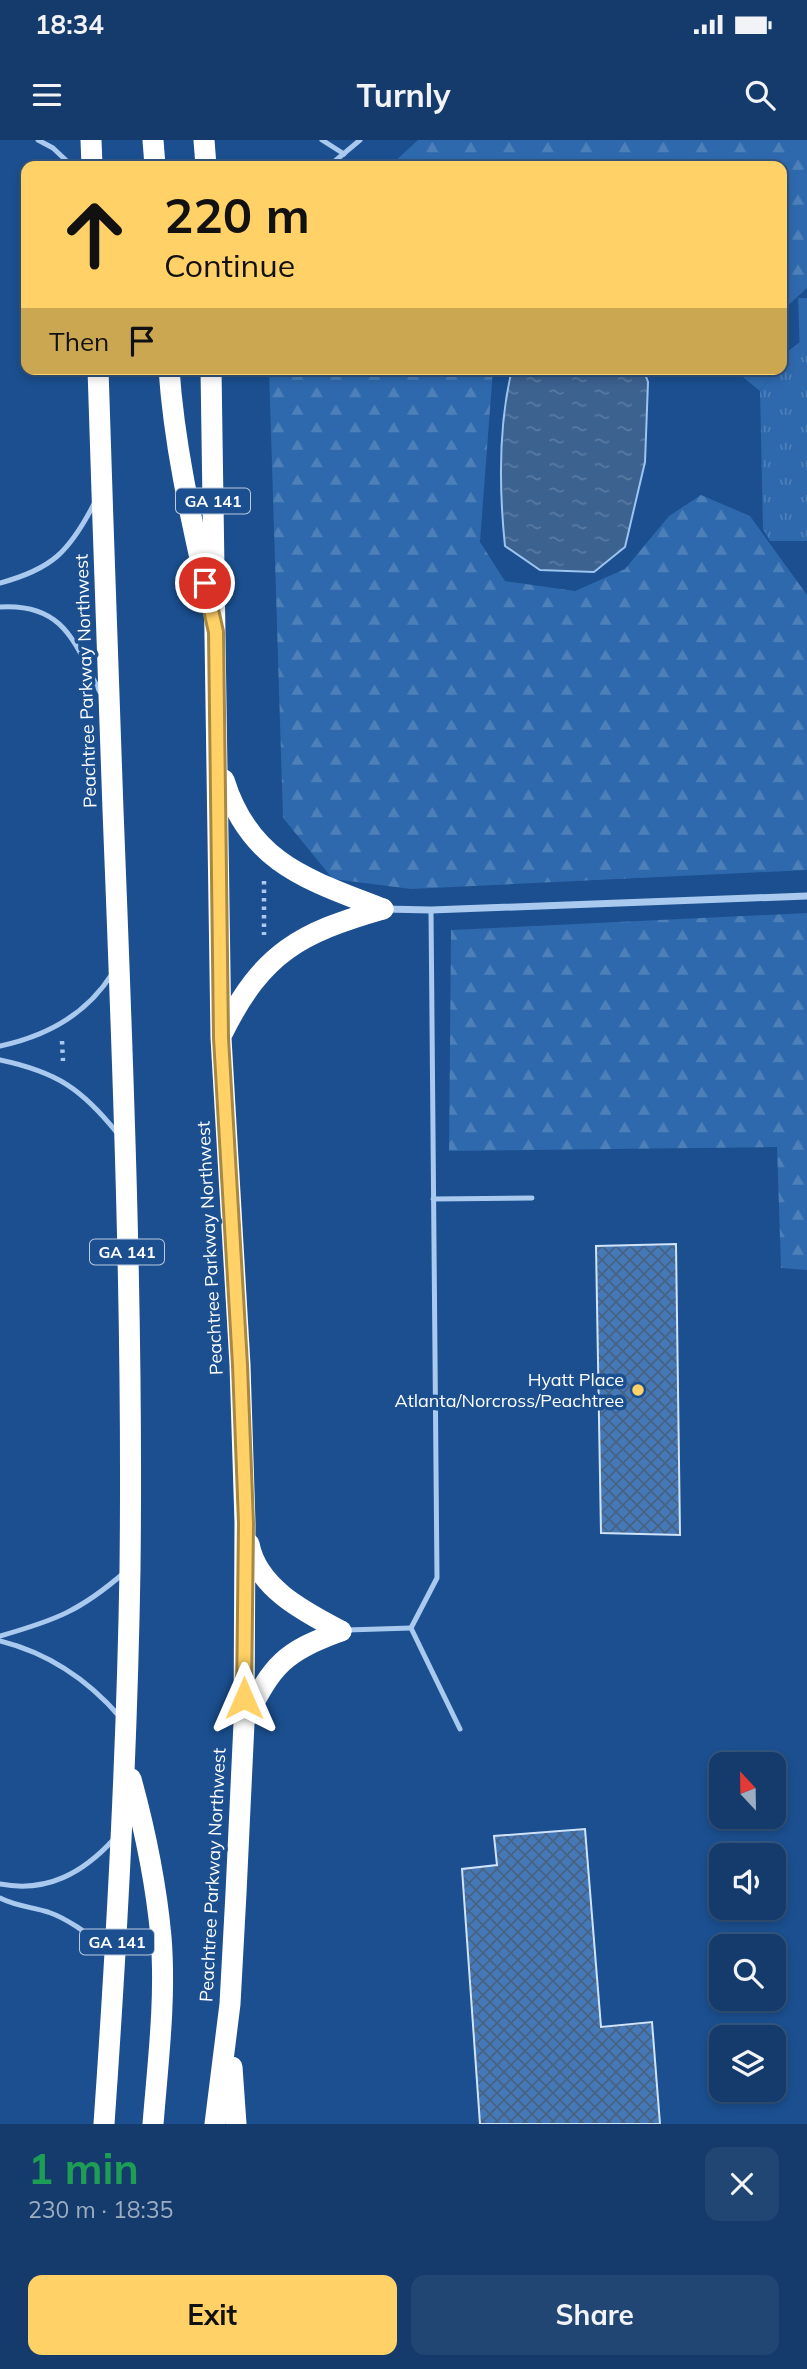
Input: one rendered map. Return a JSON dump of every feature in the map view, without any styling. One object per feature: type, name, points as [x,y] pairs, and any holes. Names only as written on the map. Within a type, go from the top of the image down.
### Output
[{"type":"highway","points":[[91,140],[92,161]]},
{"type":"highway","points":[[153,140],[155,161]]},
{"type":"highway","points":[[204,140],[206,161]]},
{"type":"highway","name":"Peachtree Parkway Northwest","points":[[98,375],[125,1142],[130,1568],[122,1830],[104,2124]]},
{"type":"highway","points":[[170,375],[184,486],[216,632]]},
{"type":"highway","name":"Peachtree Parkway Northwest","points":[[211,375],[221,1038],[240,1365],[246,1523],[244,1723],[230,2004],[215,2124]]},
{"type":"highway","points":[[218,763],[230,800],[262,848],[294,872],[383,909]]},
{"type":"highway","points":[[221,1038],[250,986],[266,967],[288,948],[335,923],[383,909]]},
{"type":"highway","points":[[246,1523],[250,1549],[262,1572],[282,1595],[303,1611],[341,1630]]},
{"type":"highway","points":[[244,1723],[264,1681],[280,1664],[295,1650],[341,1630]]},
{"type":"highway","points":[[125,1760],[154,1877],[161,1939],[161,2017],[153,2124]]},
{"type":"highway","points":[[230,2004],[236,2124]]},
{"type":"street","points":[[383,909],[431,910],[807,896]]},
{"type":"lane","points":[[38,140],[53,148],[67,161]]},
{"type":"lane","points":[[322,140],[344,154]]},
{"type":"lane","points":[[335,161],[360,140]]},
{"type":"lane","points":[[0,583],[29,576],[53,562],[72,542],[102,489]]},
{"type":"lane","points":[[0,607],[15,606],[44,614],[66,628],[109,708]]},
{"type":"lane","points":[[411,1629],[437,1578],[431,910]]},
{"type":"lane","points":[[0,1046],[65,1023],[94,998],[119,962]]},
{"type":"lane","points":[[0,1060],[59,1078],[75,1088],[91,1102],[125,1142]]},
{"type":"lane","points":[[433,1199],[531,1198]]},
{"type":"lane","points":[[0,1636],[66,1615],[92,1600],[130,1568]]},
{"type":"lane","points":[[341,1630],[411,1629]]},
{"type":"lane","points":[[411,1629],[460,1729]]},
{"type":"lane","points":[[0,1641],[34,1653],[78,1677],[104,1699],[126,1724]]},
{"type":"lane","points":[[0,1884],[33,1887],[65,1878],[99,1855],[122,1830]]},
{"type":"lane","points":[[0,1898],[8,1903],[50,1913],[74,1925],[116,1956]]},
{"type":"path","points":[[264,880],[265,946]]},
{"type":"path","points":[[61,1037],[63,1062]]},
{"type":"green space","points":[[418,140],[807,140],[807,288],[787,306],[787,161],[395,161]]},
{"type":"green space","points":[[798,298],[807,298],[807,356],[800,356]]},
{"type":"green space","points":[[800,342],[800,356],[807,356],[807,541],[770,541],[763,529],[760,391],[773,375],[787,375],[787,352]]},
{"type":"green space","points":[[269,375],[493,375],[480,542],[505,581],[575,591],[625,569],[669,516],[701,495],[750,516],[807,595],[807,870],[411,889],[333,879],[283,818]]},
{"type":"green space","points":[[740,375],[773,375],[760,391]]},
{"type":"green space","points":[[807,913],[807,1270],[781,1268],[777,1147],[449,1151],[451,930]]},
{"type":"water","points":[[511,375],[645,375],[648,382],[645,462],[625,547],[594,572],[540,570],[505,546],[501,458]]},
{"type":"building","name":"Hyatt Place Atlanta/Norcross/Peachtree","points":[[676,1244],[680,1535],[601,1533],[596,1246]]},
{"type":"building","points":[[585,1829],[601,2027],[652,2022],[660,2124],[480,2124],[462,1869],[497,1865],[494,1836]]},
{"type":"place","name":"Hyatt Place Atlanta/Norcross/Peachtree","points":[[638,1390]]},
{"type":"route","points":[[205,583],[216,632],[221,1038],[240,1365],[246,1523],[244,1698]]}]
